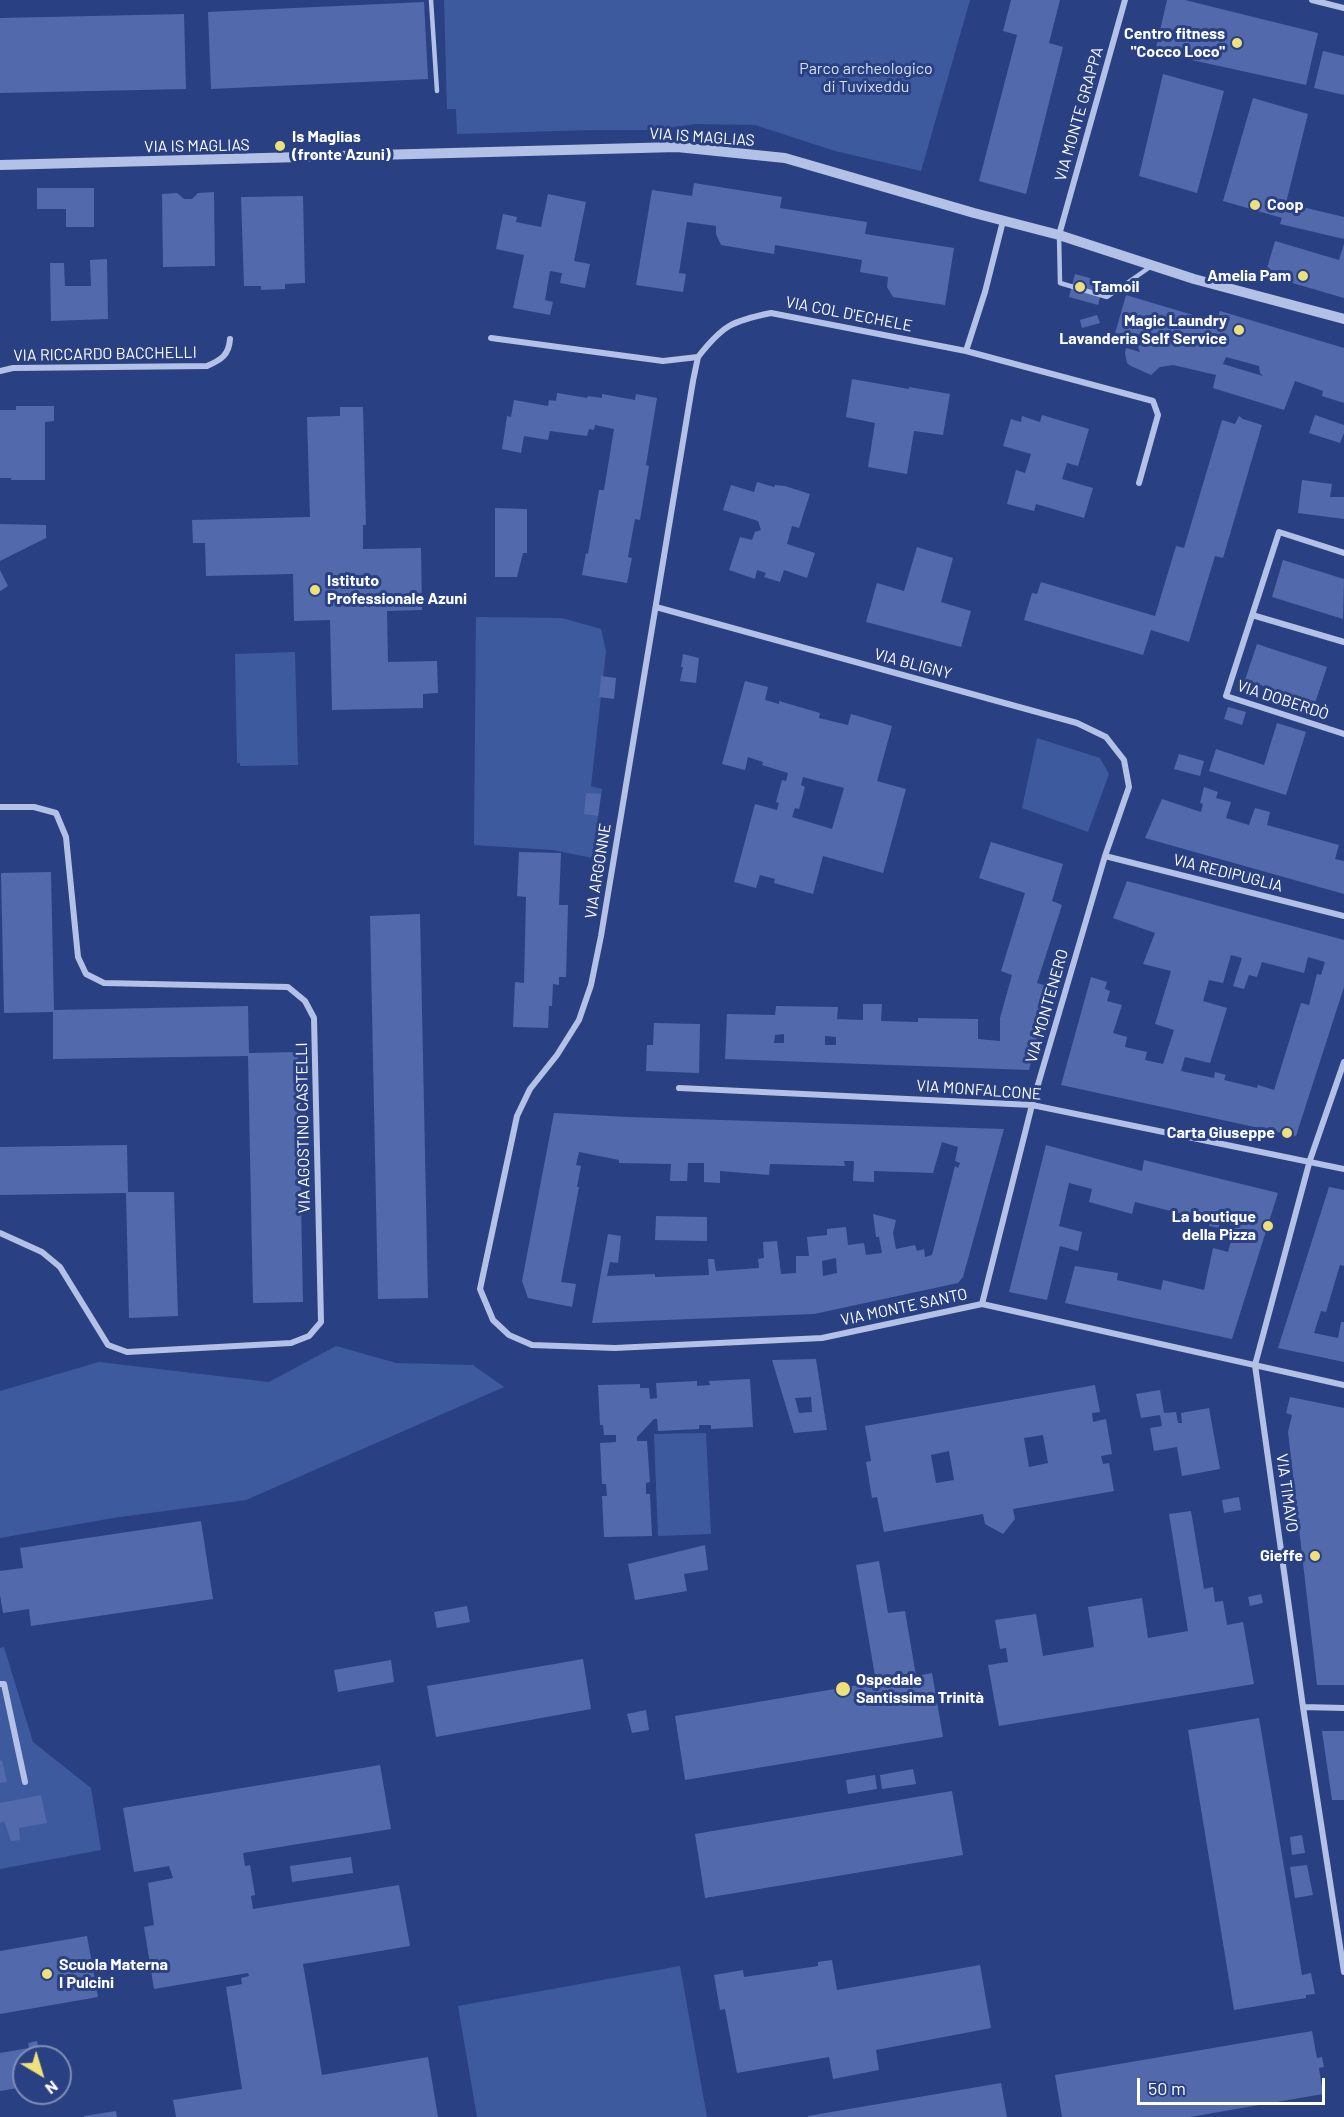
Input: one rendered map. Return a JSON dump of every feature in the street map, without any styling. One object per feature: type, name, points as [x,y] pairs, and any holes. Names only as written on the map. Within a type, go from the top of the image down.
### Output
[{"type":"street","name":"VIA MONTE GRAPPA","points":[[1059,235],[1125,0]]},
{"type":"street","points":[[1312,0],[1344,8]]},
{"type":"street","name":"VIA IS MAGLIAS","points":[[0,165],[678,147],[785,158],[1059,235],[1194,279],[1344,319]]},
{"type":"street","points":[[966,351],[985,292],[1003,221]]},
{"type":"street","name":"VIA COL D'ECHELE","points":[[698,357],[715,336],[740,320],[771,313],[966,351],[1154,401],[1158,415],[1139,483]]},
{"type":"street","points":[[491,338],[663,361],[698,357]]},
{"type":"street","name":"VIA RICCARDO BACCHELLI","points":[[0,371],[21,368],[207,366],[223,359],[230,347],[230,339]]},
{"type":"street","name":"VIA ARGONNE","points":[[532,1345],[509,1335],[493,1320],[480,1289],[517,1116],[530,1089],[557,1055],[579,1020],[591,986],[698,357]]},
{"type":"street","name":"VIA DOBERDÒ","points":[[1344,553],[1279,532],[1226,696],[1344,734]]},
{"type":"street","name":"VIA BLIGNY","points":[[656,607],[1077,723],[1107,737],[1124,759],[1129,787]]},
{"type":"street","points":[[1252,615],[1344,642]]},
{"type":"street","name":"VIA MONTENERO","points":[[982,1304],[1032,1105],[1106,856],[1129,787]]},
{"type":"street","name":"VIA AGOSTINO CASTELLI","points":[[0,807],[34,807],[56,813],[66,837],[78,957],[86,974],[104,983],[288,987],[305,1001],[314,1018],[321,1322],[309,1335],[291,1343],[127,1352],[108,1345],[60,1267],[42,1252],[0,1233]]},
{"type":"street","name":"VIA REDIPUGLIA","points":[[1106,856],[1344,916]]},
{"type":"street","name":"VIA TIMAVO","points":[[1344,1062],[1310,1160],[1255,1365],[1303,1707],[1344,1972]]},
{"type":"street","name":"VIA MONFALCONE","points":[[679,1088],[1032,1105],[1310,1160],[1344,1169]]},
{"type":"street","name":"VIA MONTE SANTO","points":[[532,1345],[615,1348],[822,1338],[982,1304],[1344,1385]]},
{"type":"street","points":[[0,1684],[4,1684],[25,1782]]},
{"type":"street","points":[[1303,1707],[1344,1708]]},
{"type":"lane","points":[[431,0],[437,91]]},
{"type":"lane","points":[[1059,235],[1060,283],[1107,297],[1153,265]]},
{"type":"green space","name":"Parco archeologico di Tuvixeddu","points":[[444,0],[970,0],[921,171],[835,151],[755,125],[696,124],[651,130],[457,134],[456,109],[447,109]]},
{"type":"green space","points":[[476,617],[562,618],[601,629],[606,651],[591,786],[602,789],[592,858],[553,850],[474,845]]},
{"type":"green space","points":[[295,652],[298,765],[240,766],[240,763],[237,763],[235,654]]},
{"type":"green space","points":[[1037,738],[1100,758],[1109,774],[1088,832],[1022,808]]},
{"type":"green space","points":[[336,1346],[396,1363],[473,1365],[504,1387],[246,1500],[113,1518],[0,1538],[0,1391],[99,1362],[269,1382]]},
{"type":"green space","points":[[706,1433],[711,1534],[658,1536],[654,1434]]},
{"type":"green space","points":[[4,1647],[33,1742],[91,1788],[101,1850],[0,1869],[0,1648]]},
{"type":"green space","points":[[680,1966],[707,2117],[477,2117],[458,2006]]},
{"type":"building","points":[[1011,0],[1060,0],[1049,43],[1063,47],[1026,194],[979,181],[1017,35],[1003,31]]},
{"type":"building","name":"Centro fitness \"Cocco Loco\"","points":[[1167,0],[1185,0],[1318,33],[1306,85],[1155,52]]},
{"type":"building","points":[[424,2],[428,79],[211,89],[208,12]]},
{"type":"building","points":[[184,14],[186,89],[0,93],[0,18]]},
{"type":"building","points":[[1323,51],[1344,56],[1344,95],[1314,88]]},
{"type":"building","points":[[1163,74],[1224,91],[1197,193],[1139,176]]},
{"type":"building","points":[[1253,98],[1308,114],[1286,203],[1344,217],[1344,239],[1280,224],[1282,218],[1223,201]]},
{"type":"building","points":[[694,183],[782,197],[780,208],[867,222],[865,234],[954,248],[945,305],[893,297],[887,287],[888,277],[860,272],[862,260],[775,245],[774,254],[721,245],[716,234],[716,226],[687,222],[679,273],[686,274],[683,292],[636,285],[652,190],[692,196]]},
{"type":"building","points":[[37,188],[94,188],[94,227],[66,227],[66,209],[37,209]]},
{"type":"building","points":[[214,192],[215,266],[163,267],[162,194],[177,193],[184,199],[192,199],[198,193]]},
{"type":"building","points":[[548,194],[586,202],[574,261],[590,264],[585,288],[560,283],[562,273],[550,271],[545,300],[553,302],[550,315],[513,308],[524,255],[496,249],[503,214],[517,217],[516,222],[541,227]]},
{"type":"building","points":[[303,196],[305,283],[285,284],[285,289],[261,290],[261,286],[244,286],[241,197]]},
{"type":"building","points":[[1275,241],[1339,260],[1344,244],[1344,298],[1265,275]]},
{"type":"building","points":[[107,259],[108,319],[51,321],[50,263],[64,263],[65,286],[91,286],[90,260]]},
{"type":"building","points":[[1075,274],[1104,282],[1098,305],[1069,297]]},
{"type":"building","points":[[1126,295],[1213,321],[1217,319],[1220,311],[1344,348],[1344,403],[1322,396],[1323,391],[1295,381],[1284,410],[1213,388],[1216,375],[1173,365],[1160,367],[1151,375],[1127,363],[1126,348],[1140,352],[1137,344],[1114,337]],"holes":[[[1226,357],[1259,366],[1263,376],[1223,364]]]},
{"type":"building","points":[[1097,315],[1100,323],[1082,328],[1080,320]]},
{"type":"building","points":[[852,379],[950,394],[943,435],[914,431],[907,474],[868,467],[875,423],[846,417]]},
{"type":"building","points":[[557,393],[587,398],[588,396],[602,398],[602,394],[635,400],[636,394],[657,398],[640,520],[635,519],[628,557],[632,558],[627,583],[582,575],[599,490],[604,490],[614,429],[595,425],[594,430],[589,429],[587,436],[550,431],[548,440],[524,436],[521,453],[502,449],[507,416],[511,417],[514,400],[548,406],[549,400],[556,401]]},
{"type":"building","points":[[16,406],[54,406],[54,421],[45,422],[45,480],[0,478],[0,410],[16,410]]},
{"type":"building","points":[[340,407],[363,407],[366,525],[363,525],[363,549],[421,548],[422,610],[387,611],[388,662],[437,661],[438,693],[423,694],[423,708],[332,710],[330,620],[294,621],[293,574],[206,576],[205,543],[193,543],[192,520],[310,517],[307,417],[340,416]]},
{"type":"building","points":[[1042,415],[1089,429],[1078,466],[1067,463],[1062,479],[1093,488],[1084,518],[1036,504],[1034,511],[1007,504],[1016,470],[1025,473],[1031,454],[1003,446],[1011,419],[1021,422],[1022,416],[1040,422]]},
{"type":"building","points":[[1315,415],[1344,425],[1340,443],[1309,433]]},
{"type":"building","points":[[1239,416],[1262,425],[1223,558],[1215,556],[1189,642],[1151,630],[1143,655],[1024,620],[1032,593],[1037,594],[1041,582],[1155,616],[1176,546],[1184,548],[1222,420],[1235,424]]},
{"type":"building","points":[[1302,480],[1332,484],[1330,497],[1344,497],[1344,519],[1298,513]]},
{"type":"building","points":[[757,482],[774,487],[775,485],[785,486],[810,494],[799,528],[792,526],[787,544],[815,553],[807,578],[784,570],[780,582],[764,577],[766,573],[757,570],[755,579],[729,570],[740,537],[752,540],[755,532],[761,530],[758,521],[723,510],[731,485],[754,492]]},
{"type":"building","points":[[495,508],[527,509],[527,553],[523,553],[517,577],[495,577]]},
{"type":"building","points":[[0,524],[46,525],[46,538],[0,561]]},
{"type":"building","points":[[917,547],[953,558],[941,602],[971,611],[961,647],[866,622],[877,583],[904,591]]},
{"type":"building","points":[[1283,560],[1344,579],[1343,619],[1272,597]]},
{"type":"building","points":[[0,570],[8,586],[0,591]]},
{"type":"building","points":[[1257,644],[1327,667],[1315,703],[1245,680]]},
{"type":"building","points":[[683,654],[699,658],[696,683],[680,681]]},
{"type":"building","points":[[601,676],[616,678],[614,699],[599,697]]},
{"type":"building","points":[[745,681],[768,687],[765,700],[779,704],[779,701],[820,713],[819,718],[848,725],[851,714],[892,726],[877,781],[906,789],[883,873],[823,856],[813,894],[774,883],[775,879],[760,875],[756,888],[734,882],[755,804],[777,810],[779,803],[776,802],[782,780],[786,781],[788,773],[762,765],[763,762],[748,757],[745,770],[722,764]],"holes":[[[803,777],[844,788],[832,829],[792,817],[795,808],[799,809],[805,787],[801,785]]]},
{"type":"building","points":[[1228,707],[1246,712],[1242,725],[1224,719]]},
{"type":"building","points":[[1277,723],[1306,732],[1286,795],[1209,771],[1216,749],[1264,765]]},
{"type":"building","points":[[1179,754],[1204,761],[1200,776],[1174,769]]},
{"type":"building","points":[[1204,787],[1218,792],[1216,798],[1231,802],[1226,818],[1249,825],[1255,808],[1270,812],[1267,825],[1339,845],[1335,859],[1344,861],[1344,894],[1145,838],[1162,799],[1201,812],[1203,804],[1200,803]]},
{"type":"building","points":[[586,793],[601,794],[598,816],[584,814]]},
{"type":"building","points":[[991,842],[1063,864],[1052,901],[1062,905],[1037,983],[1050,987],[1029,1070],[725,1059],[727,1014],[775,1015],[776,1006],[838,1007],[837,1019],[863,1020],[863,1004],[882,1004],[881,1021],[918,1022],[918,1018],[978,1019],[978,1039],[1000,1041],[1000,1018],[1012,975],[1001,971],[1025,893],[979,878]],"holes":[[[784,1034],[784,1043],[774,1043],[775,1035]],[[825,1036],[836,1037],[836,1045],[825,1045]]]},
{"type":"building","points":[[519,852],[561,853],[559,905],[568,905],[566,977],[559,977],[559,985],[553,984],[548,1028],[513,1027],[515,982],[524,983],[526,897],[517,896]]},
{"type":"building","points":[[51,872],[54,1010],[248,1006],[249,1053],[298,1052],[303,1302],[253,1303],[248,1056],[53,1059],[53,1012],[4,1013],[1,873]]},
{"type":"building","points":[[1127,881],[1344,940],[1344,987],[1296,1136],[1061,1085],[1091,977],[1107,982],[1105,989],[1110,991],[1107,1001],[1122,1005],[1113,1033],[1127,1037],[1125,1047],[1147,1052],[1145,1060],[1163,1064],[1174,1030],[1155,1024],[1171,971],[1143,964],[1155,933],[1113,918]],"holes":[[[1231,955],[1242,958],[1233,986],[1244,989],[1249,975],[1257,977],[1262,962],[1304,973],[1308,957],[1325,962],[1321,975],[1317,974],[1309,1005],[1301,1003],[1274,1090],[1224,1080],[1226,1075],[1215,1072],[1214,1078],[1181,1071],[1185,1057],[1210,1063],[1227,1008],[1203,1001],[1209,980],[1223,983]]]},
{"type":"building","points":[[420,914],[428,1298],[378,1299],[370,916]]},
{"type":"building","points":[[654,1023],[700,1024],[699,1073],[646,1071],[647,1045],[653,1045]]},
{"type":"building","points":[[554,1113],[1004,1129],[963,1277],[958,1283],[814,1314],[592,1323],[608,1234],[621,1236],[618,1263],[610,1262],[607,1276],[709,1275],[708,1259],[714,1259],[716,1271],[759,1268],[758,1259],[764,1258],[763,1242],[777,1241],[781,1274],[796,1273],[796,1256],[809,1256],[807,1237],[827,1235],[827,1229],[846,1227],[848,1245],[864,1243],[866,1255],[882,1253],[879,1237],[876,1237],[873,1214],[896,1220],[893,1233],[896,1249],[915,1245],[917,1251],[924,1249],[925,1257],[932,1255],[955,1166],[958,1168],[960,1163],[955,1161],[958,1147],[942,1142],[933,1173],[874,1171],[874,1182],[853,1181],[854,1161],[844,1161],[845,1166],[770,1164],[769,1175],[720,1171],[720,1183],[704,1182],[704,1163],[688,1163],[687,1181],[670,1181],[671,1164],[619,1163],[619,1160],[579,1152],[576,1165],[581,1166],[577,1187],[579,1187],[561,1282],[576,1284],[572,1307],[528,1298],[522,1281]],"holes":[[[836,1258],[837,1273],[823,1276],[822,1261]]]},
{"type":"building","points":[[127,1145],[128,1192],[174,1192],[178,1316],[129,1318],[126,1193],[0,1195],[0,1147]]},
{"type":"building","points":[[1046,1145],[1142,1171],[1144,1160],[1278,1193],[1232,1339],[1065,1303],[1075,1266],[1118,1273],[1117,1280],[1161,1290],[1163,1280],[1204,1290],[1213,1248],[1228,1252],[1235,1226],[1220,1222],[1219,1228],[1209,1226],[1210,1221],[1135,1202],[1132,1214],[1089,1202],[1092,1189],[1069,1183],[1059,1226],[1082,1232],[1078,1251],[1060,1246],[1047,1300],[1009,1292]]},
{"type":"building","points":[[1329,1187],[1344,1190],[1344,1266],[1340,1265],[1326,1312],[1321,1311],[1314,1333],[1338,1338],[1341,1322],[1344,1322],[1344,1362],[1278,1348]]},
{"type":"building","points":[[656,1216],[707,1217],[707,1241],[655,1240]]},
{"type":"building","points":[[816,1359],[827,1430],[794,1433],[772,1360]],"holes":[[[811,1397],[812,1412],[799,1413],[795,1398]]]},
{"type":"building","points":[[750,1379],[753,1427],[711,1429],[711,1425],[699,1425],[699,1429],[658,1431],[657,1419],[654,1419],[637,1437],[637,1441],[647,1441],[650,1482],[646,1483],[646,1494],[650,1494],[652,1536],[604,1537],[602,1496],[607,1496],[606,1484],[602,1484],[600,1443],[616,1442],[616,1435],[604,1435],[603,1425],[600,1425],[598,1385],[640,1384],[640,1388],[649,1388],[650,1399],[657,1398],[656,1383],[697,1381],[697,1386],[710,1385],[709,1381]]},
{"type":"building","points":[[1095,1385],[1100,1412],[1092,1413],[1093,1422],[1106,1419],[1112,1454],[1101,1456],[1103,1464],[1109,1463],[1114,1491],[1013,1509],[1015,1519],[1003,1534],[985,1524],[983,1514],[884,1532],[877,1497],[872,1498],[866,1462],[871,1461],[865,1426]],"holes":[[[1043,1435],[1048,1463],[1029,1467],[1024,1438]],[[949,1451],[954,1480],[936,1483],[931,1455]]]},
{"type":"building","points":[[1160,1390],[1164,1413],[1176,1412],[1178,1423],[1182,1423],[1181,1413],[1209,1408],[1220,1469],[1182,1476],[1177,1447],[1154,1451],[1150,1428],[1162,1426],[1160,1415],[1141,1418],[1136,1394]]},
{"type":"building","points":[[1290,1397],[1344,1408],[1344,1685],[1317,1685],[1288,1432],[1292,1415],[1286,1413]]},
{"type":"building","points":[[1239,1497],[1241,1510],[1224,1513],[1222,1500]]},
{"type":"building","points":[[1191,1511],[1204,1589],[1213,1587],[1215,1602],[1223,1601],[1227,1625],[1243,1622],[1254,1684],[999,1726],[988,1665],[1008,1662],[1006,1648],[1000,1649],[995,1620],[1036,1614],[1043,1656],[1094,1647],[1088,1607],[1142,1598],[1148,1638],[1188,1631],[1169,1514]]},
{"type":"building","points":[[201,1521],[213,1599],[31,1626],[29,1609],[3,1613],[0,1571],[23,1568],[20,1548]]},
{"type":"building","points":[[705,1545],[708,1570],[684,1574],[687,1591],[635,1600],[628,1564]]},
{"type":"building","points":[[879,1561],[888,1613],[905,1611],[916,1676],[932,1673],[943,1737],[685,1780],[675,1716],[876,1682],[856,1565]]},
{"type":"building","points":[[1261,1594],[1263,1603],[1250,1606],[1248,1597]]},
{"type":"building","points":[[467,1606],[470,1622],[437,1628],[434,1612]]},
{"type":"building","points":[[583,1659],[591,1709],[436,1737],[427,1686]]},
{"type":"building","points":[[391,1660],[394,1682],[338,1692],[334,1670]]},
{"type":"building","points":[[646,1710],[649,1730],[632,1733],[627,1714]]},
{"type":"building","points":[[1259,1718],[1302,1975],[1311,1973],[1315,1994],[1306,1995],[1306,1998],[1234,2010],[1188,1730]]},
{"type":"building","points":[[1322,1731],[1344,1731],[1344,1800],[1332,1800]]},
{"type":"building","points":[[2,1760],[7,1782],[0,1783],[0,1761]]},
{"type":"building","points":[[380,1765],[391,1829],[243,1853],[245,1866],[250,1865],[255,1895],[251,1896],[253,1909],[399,1885],[410,1946],[303,1964],[322,2075],[428,2057],[438,2117],[176,2117],[173,2100],[242,2089],[226,1987],[242,1984],[241,1978],[249,1976],[248,1973],[154,1989],[144,1927],[154,1925],[148,1883],[173,1878],[169,1866],[134,1872],[123,1808]]},
{"type":"building","points":[[913,1769],[916,1784],[882,1789],[880,1775]]},
{"type":"building","points":[[875,1775],[877,1789],[848,1794],[846,1780]]},
{"type":"building","points":[[952,1791],[963,1855],[705,1898],[695,1834]]},
{"type":"building","points":[[41,1795],[47,1823],[19,1828],[20,1840],[11,1841],[4,1821],[0,1823],[0,1803]]},
{"type":"building","points":[[1302,1835],[1305,1853],[1292,1855],[1290,1837]]},
{"type":"building","points":[[351,1857],[353,1873],[292,1882],[290,1866]]},
{"type":"building","points":[[1307,1865],[1313,1895],[1295,1898],[1290,1867]]},
{"type":"building","name":"Scuola Materna I Pulcini","points":[[87,1936],[98,1997],[0,2014],[0,1951]]},
{"type":"building","points":[[832,1960],[837,1990],[980,1965],[991,2028],[876,2050],[879,2070],[833,2079],[829,2057],[737,2073],[725,2009],[720,2010],[714,1975],[743,1970],[744,1977],[818,1966],[818,1962]]},
{"type":"building","points":[[1312,2031],[1317,2058],[1322,2057],[1324,2067],[1319,2068],[1323,2094],[1190,2117],[1062,2117],[1055,2075]]},
{"type":"building","points":[[37,2041],[38,2045],[28,2045],[28,2043]]},
{"type":"building","points":[[12,2051],[12,2089],[0,2091],[0,2053]]},
{"type":"building","points":[[1001,2083],[1007,2117],[808,2117],[808,2116]]},
{"type":"building","points":[[116,2111],[117,2117],[84,2117],[84,2116]]},
{"type":"place","name":"Centro fitness \"Cocco Loco\"","points":[[1237,43]]},
{"type":"place","name":"Is Maglias (fronte Azuni)","points":[[280,146]]},
{"type":"place","name":"Coop","points":[[1255,205]]},
{"type":"place","name":"Amelia Pam","points":[[1303,276]]},
{"type":"place","name":"Tamoil","points":[[1080,287]]},
{"type":"place","name":"Magic Laundry Lavanderia Self Service","points":[[1239,330]]},
{"type":"place","name":"Istituto Professionale Azuni","points":[[315,590]]},
{"type":"place","name":"Carta Giuseppe","points":[[1287,1133]]},
{"type":"place","name":"La boutique della Pizza","points":[[1268,1226]]},
{"type":"place","name":"Gieffe","points":[[1315,1556]]},
{"type":"place","name":"Ospedale Santissima Trinità","points":[[843,1689]]},
{"type":"place","name":"Scuola Materna I Pulcini","points":[[47,1974]]}]
